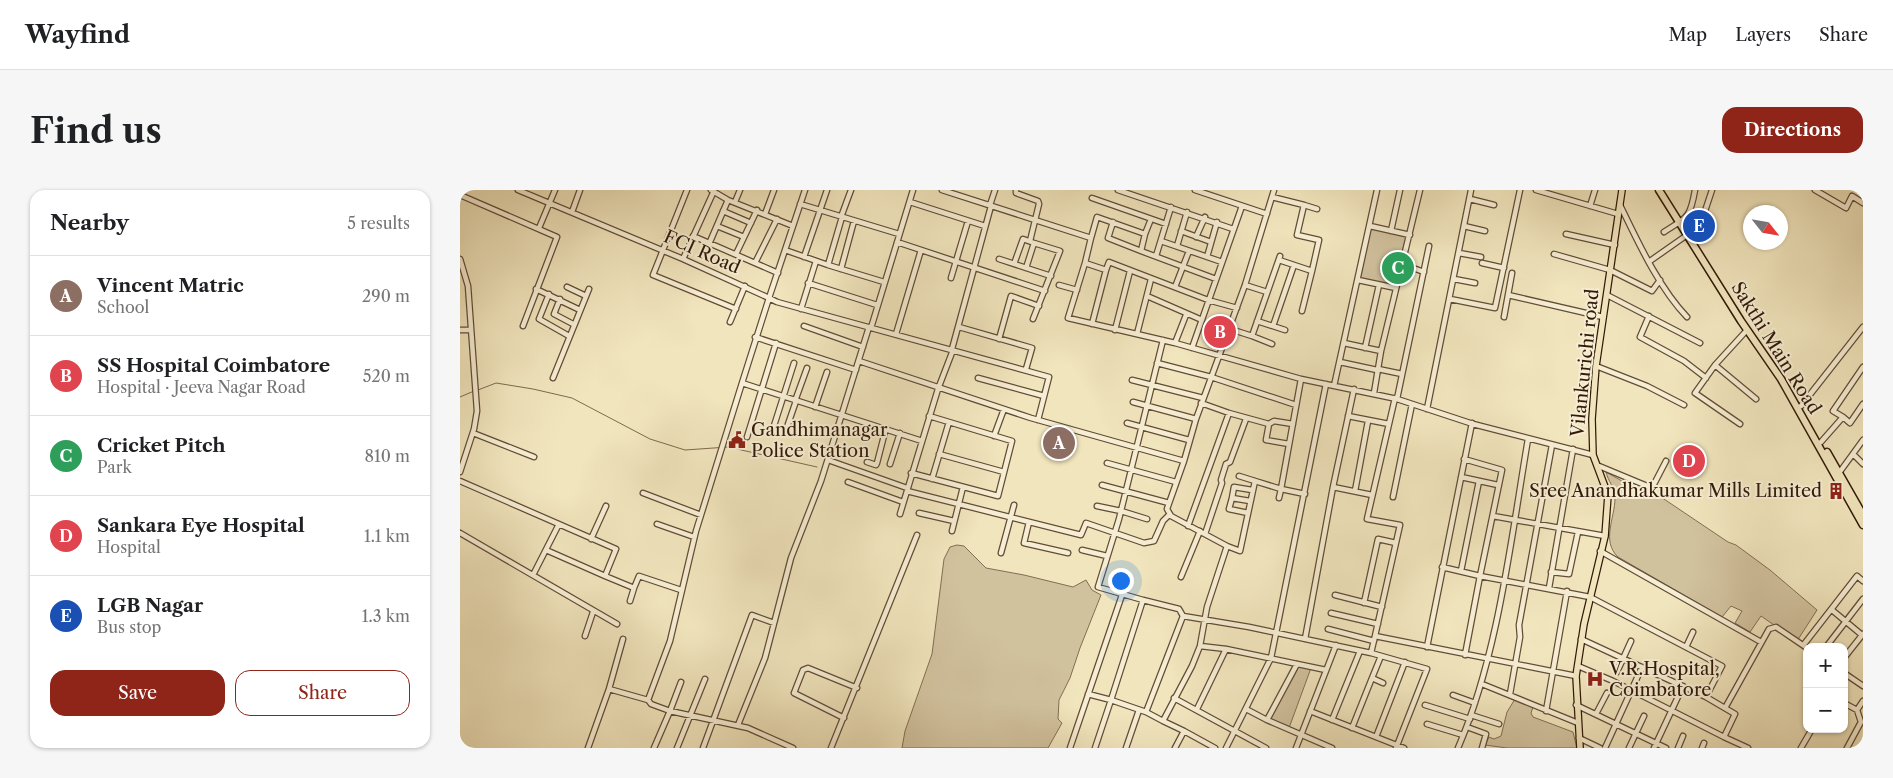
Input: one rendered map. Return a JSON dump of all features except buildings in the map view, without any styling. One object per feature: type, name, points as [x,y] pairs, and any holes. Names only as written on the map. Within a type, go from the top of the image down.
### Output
[{"type":"highway","points":[[1659,190],[1801,406],[1839,473],[1861,505],[1863,515]]},
{"type":"highway","points":[[1664,190],[1681,221]]},
{"type":"highway","name":"Sakthi Main Road","points":[[1690,235],[1747,330],[1789,394],[1863,525]]},
{"type":"main road","name":"Vilankurichi road","points":[[1580,748],[1576,705],[1576,676],[1584,624],[1605,536],[1608,495],[1599,466],[1593,454],[1592,419],[1596,366],[1622,190]]},
{"type":"street","name":"FCI Road","points":[[518,190],[684,259],[769,298],[801,309],[1026,369],[1049,377],[1044,396]]},
{"type":"street","points":[[539,228],[555,190]]},
{"type":"street","points":[[572,212],[580,190]]},
{"type":"street","points":[[687,190],[653,275],[736,309]]},
{"type":"street","points":[[735,202],[740,190]]},
{"type":"street","points":[[765,214],[774,190]]},
{"type":"street","points":[[648,700],[670,641],[694,537],[756,337],[805,190]]},
{"type":"street","points":[[804,257],[827,190]]},
{"type":"street","points":[[828,265],[841,217],[851,190]]},
{"type":"street","points":[[738,725],[764,658],[791,558],[828,460],[840,415],[913,190]]},
{"type":"street","points":[[942,190],[1091,238]]},
{"type":"street","points":[[900,514],[911,473],[959,326],[995,190]]},
{"type":"street","points":[[1016,190],[1017,194],[1038,201],[1026,268]]},
{"type":"street","points":[[1118,190],[1205,217],[1234,229]]},
{"type":"street","points":[[1195,190],[1267,214]]},
{"type":"street","points":[[1255,481],[1240,551],[1188,526],[1170,514],[1167,509],[1184,462],[1202,401],[1245,285],[1274,190]]},
{"type":"street","points":[[1334,386],[1377,190]]},
{"type":"street","points":[[1392,231],[1400,190]]},
{"type":"street","points":[[1374,394],[1381,351],[1420,190]]},
{"type":"street","points":[[1427,409],[1471,190]]},
{"type":"street","points":[[1450,299],[1495,308],[1520,190]]},
{"type":"street","points":[[1536,190],[1618,214]]},
{"type":"street","points":[[1590,206],[1595,190]]},
{"type":"street","points":[[1664,232],[1681,221],[1691,211],[1696,190]]},
{"type":"street","points":[[1650,261],[1690,235],[1703,218],[1712,190]]},
{"type":"street","points":[[1815,190],[1846,208],[1855,190]]},
{"type":"street","points":[[684,259],[714,192],[728,200],[793,226]]},
{"type":"street","points":[[460,195],[556,235],[557,241],[522,326]]},
{"type":"street","points":[[1852,196],[1863,203]]},
{"type":"street","points":[[1272,197],[1317,209]]},
{"type":"street","points":[[1092,198],[1166,224]]},
{"type":"street","points":[[1470,199],[1494,205]]},
{"type":"street","points":[[709,244],[728,200]]},
{"type":"street","points":[[910,202],[985,226]]},
{"type":"street","points":[[800,204],[899,234]]},
{"type":"street","points":[[1620,204],[1660,280],[1675,304],[1687,317]]},
{"type":"street","points":[[1192,348],[1242,206]]},
{"type":"street","points":[[1302,310],[1320,240],[1297,235],[1304,206]]},
{"type":"street","points":[[1156,256],[1171,207]]},
{"type":"street","points":[[736,254],[757,210]]},
{"type":"street","points":[[723,211],[751,223]]},
{"type":"street","points":[[1177,246],[1187,212]]},
{"type":"street","points":[[1145,234],[1097,217],[1068,318],[1175,343],[1301,378],[1334,386],[1354,388],[1528,439],[1593,454]]},
{"type":"street","points":[[1196,237],[1205,217]]},
{"type":"street","points":[[755,263],[777,219]]},
{"type":"street","points":[[1141,250],[1151,219]]},
{"type":"street","points":[[841,269],[854,221]]},
{"type":"street","points":[[951,278],[968,221]]},
{"type":"street","points":[[1113,222],[1108,238],[1216,279]]},
{"type":"street","points":[[1207,257],[1217,222]]},
{"type":"street","points":[[716,226],[744,237]]},
{"type":"street","points":[[1370,226],[1410,235]]},
{"type":"street","points":[[1464,226],[1485,231]]},
{"type":"street","points":[[1181,231],[1211,242]]},
{"type":"street","points":[[1566,234],[1615,245]]},
{"type":"street","points":[[693,236],[778,273]]},
{"type":"street","points":[[1014,264],[1023,239],[1060,252],[1033,319]]},
{"type":"street","points":[[1161,240],[1222,262]]},
{"type":"street","points":[[897,242],[1045,291]]},
{"type":"street","points":[[1371,653],[1400,525],[1367,519],[1430,246]]},
{"type":"street","points":[[785,250],[884,282]]},
{"type":"street","points":[[896,334],[921,250]]},
{"type":"street","points":[[1175,287],[1189,251]]},
{"type":"street","points":[[1459,253],[1504,268]]},
{"type":"street","points":[[1554,254],[1610,270],[1652,291],[1660,280]]},
{"type":"street","points":[[1252,336],[1279,258],[1312,271]]},
{"type":"street","points":[[460,259],[468,286],[477,411],[473,433],[460,472]]},
{"type":"street","points":[[999,259],[1051,276]]},
{"type":"street","points":[[801,309],[816,261]]},
{"type":"street","points":[[1092,324],[1109,262],[1208,300],[1237,308]]},
{"type":"street","points":[[1085,263],[1106,270]]},
{"type":"street","points":[[1402,264],[1424,272]]},
{"type":"street","points":[[1273,326],[1294,265]]},
{"type":"street","points":[[1115,330],[1130,271]]},
{"type":"street","points":[[1504,317],[1512,273]]},
{"type":"street","points":[[1137,334],[1151,279]]},
{"type":"street","points":[[1454,279],[1475,283]]},
{"type":"street","points":[[1358,280],[1396,288]]},
{"type":"street","points":[[808,283],[877,305]]},
{"type":"street","points":[[1059,285],[1076,290]]},
{"type":"street","points":[[1245,285],[1267,292]]},
{"type":"street","points":[[1365,348],[1378,285]]},
{"type":"street","points":[[730,322],[745,286]]},
{"type":"street","points":[[567,288],[586,296]]},
{"type":"street","points":[[536,289],[580,310]]},
{"type":"street","points":[[552,378],[573,324],[590,289]]},
{"type":"street","points":[[549,294],[539,320],[569,336]]},
{"type":"street","points":[[1508,295],[1603,317]]},
{"type":"street","points":[[999,339],[1011,296],[1039,306]]},
{"type":"street","points":[[1147,296],[1186,315],[1202,320]]},
{"type":"street","points":[[1607,296],[1700,343]]},
{"type":"street","points":[[560,299],[554,314],[573,324]]},
{"type":"street","points":[[1175,343],[1186,315]]},
{"type":"street","points":[[1649,316],[1640,337],[1684,361],[1706,378]]},
{"type":"street","points":[[1257,321],[1285,330]]},
{"type":"street","points":[[804,326],[863,346]]},
{"type":"street","points":[[959,326],[1032,348],[1026,369]]},
{"type":"street","points":[[1801,406],[1863,327]]},
{"type":"street","points":[[1230,329],[1272,344]]},
{"type":"street","points":[[460,330],[470,330]]},
{"type":"street","points":[[1740,424],[1695,393],[1715,364],[1747,330]]},
{"type":"street","points":[[756,337],[856,370]]},
{"type":"street","points":[[1163,340],[1140,425],[1121,511],[1098,587],[1178,609],[1183,616],[1336,645],[1427,669],[1396,747]]},
{"type":"street","points":[[747,436],[776,343]]},
{"type":"street","points":[[1344,343],[1381,351]]},
{"type":"street","points":[[859,361],[938,389],[1184,462]]},
{"type":"street","points":[[1340,362],[1402,374]]},
{"type":"street","points":[[772,432],[794,363]]},
{"type":"street","points":[[1157,363],[1211,377],[1296,404]]},
{"type":"street","points":[[1715,364],[1756,399]]},
{"type":"street","points":[[1596,366],[1647,386],[1684,405]]},
{"type":"street","points":[[1863,367],[1833,411],[1850,423],[1863,404]]},
{"type":"street","points":[[785,433],[807,368]]},
{"type":"street","points":[[815,407],[827,372]]},
{"type":"street","points":[[978,378],[1044,396],[1038,420]]},
{"type":"street","points":[[1279,498],[1301,378]]},
{"type":"street","points":[[1132,380],[1152,383],[1246,419],[1269,424]]},
{"type":"street","points":[[742,383],[922,441]]},
{"type":"street","points":[[1226,748],[1271,658],[1326,384]]},
{"type":"street","points":[[1304,639],[1354,388]]},
{"type":"street","points":[[1133,402],[1196,419]]},
{"type":"street","points":[[1393,496],[1412,404]]},
{"type":"street","points":[[994,436],[1004,409]]},
{"type":"street","points":[[1188,526],[1229,413]]},
{"type":"street","points":[[911,473],[998,496],[1012,441],[929,416]]},
{"type":"street","points":[[1348,416],[1389,424]]},
{"type":"street","points":[[1821,442],[1843,417]]},
{"type":"street","points":[[1205,534],[1222,484],[1221,480],[1226,464],[1230,462],[1246,419]]},
{"type":"street","points":[[1289,444],[1266,440],[1269,424],[1274,420],[1293,424]]},
{"type":"street","points":[[1354,491],[1368,421]]},
{"type":"street","points":[[932,478],[949,422]]},
{"type":"street","points":[[1127,423],[1140,425],[1189,440]]},
{"type":"street","points":[[1427,647],[1472,423]]},
{"type":"street","points":[[867,462],[876,465],[886,428]]},
{"type":"street","points":[[473,433],[534,458]]},
{"type":"street","points":[[890,464],[900,433]]},
{"type":"street","points":[[1458,748],[1482,684],[1504,580],[1528,439]]},
{"type":"street","points":[[1839,473],[1863,440]]},
{"type":"street","points":[[876,441],[883,443]]},
{"type":"street","points":[[1510,694],[1520,637],[1519,625],[1552,445]]},
{"type":"street","points":[[1549,588],[1573,450]]},
{"type":"street","points":[[939,454],[1004,472]]},
{"type":"street","points":[[1853,454],[1863,464]]},
{"type":"street","points":[[1464,459],[1502,470],[1465,655]]},
{"type":"street","points":[[828,460],[907,490],[1081,535],[1086,523],[1150,543],[1163,521],[1170,514]]},
{"type":"street","points":[[1599,466],[1652,488],[1666,461]]},
{"type":"street","points":[[1107,463],[1176,482]]},
{"type":"street","points":[[1239,476],[1305,494]]},
{"type":"street","points":[[1461,477],[1498,485]]},
{"type":"street","points":[[460,481],[616,549],[605,576]]},
{"type":"street","points":[[1461,571],[1479,481]]},
{"type":"street","points":[[848,482],[903,502]]},
{"type":"street","points":[[1102,484],[1169,503]]},
{"type":"street","points":[[952,531],[963,487]]},
{"type":"street","points":[[1248,513],[1229,509],[1234,487],[1252,490]]},
{"type":"street","points":[[1333,487],[1372,495]]},
{"type":"street","points":[[643,493],[701,515]]},
{"type":"street","points":[[1232,498],[1250,501]]},
{"type":"street","points":[[591,539],[606,506]]},
{"type":"street","points":[[1001,553],[1014,506]]},
{"type":"street","points":[[1097,506],[1147,519]]},
{"type":"street","points":[[919,513],[954,521]]},
{"type":"street","points":[[1493,516],[1605,536]]},
{"type":"street","points":[[1029,522],[1024,543],[1068,553]]},
{"type":"street","points":[[533,575],[559,524]]},
{"type":"street","points":[[657,524],[694,537]]},
{"type":"street","points":[[1181,577],[1200,531]]},
{"type":"street","points":[[1551,572],[1570,574],[1578,532]]},
{"type":"street","points":[[460,533],[593,612],[617,624]]},
{"type":"street","points":[[831,748],[917,535]]},
{"type":"street","points":[[1364,603],[1378,539],[1396,543]]},
{"type":"street","points":[[1163,721],[1192,666],[1200,646],[1204,619],[1228,546]]},
{"type":"street","points":[[546,550],[634,588]]},
{"type":"street","points":[[1082,550],[1107,556]]},
{"type":"street","points":[[1600,551],[1761,642]]},
{"type":"street","points":[[1442,568],[1590,597],[1722,666],[1706,697]]},
{"type":"street","points":[[630,601],[639,576],[681,590]]},
{"type":"street","points":[[1808,643],[1857,576],[1863,581]]},
{"type":"street","points":[[1546,711],[1567,591]]},
{"type":"street","points":[[1070,748],[1122,595]]},
{"type":"street","points":[[1335,595],[1382,607]]},
{"type":"street","points":[[1829,643],[1863,599]]},
{"type":"street","points":[[1095,748],[1143,600]]},
{"type":"street","points":[[1832,610],[1863,635],[1848,653]]},
{"type":"street","points":[[585,636],[593,612]]},
{"type":"street","points":[[1331,613],[1378,624]]},
{"type":"street","points":[[703,748],[752,615],[774,623]]},
{"type":"street","points":[[1146,712],[1183,616]]},
{"type":"street","points":[[1725,708],[1769,629],[1776,627],[1803,644]]},
{"type":"street","points":[[1328,629],[1516,663],[1576,676]]},
{"type":"street","points":[[1686,647],[1693,632]]},
{"type":"street","points":[[1581,639],[1706,697],[1735,714],[1724,737]]},
{"type":"street","points":[[588,748],[602,715],[623,640]]},
{"type":"street","points":[[1617,672],[1631,641]]},
{"type":"street","points":[[1296,748],[1336,645]]},
{"type":"street","points":[[1200,646],[1226,649],[1326,670]]},
{"type":"street","points":[[1197,709],[1226,649]]},
{"type":"street","points":[[1332,720],[1360,651]]},
{"type":"street","points":[[1352,728],[1382,656]]},
{"type":"street","points":[[1376,737],[1405,662]]},
{"type":"street","points":[[1267,720],[1297,664]]},
{"type":"street","points":[[1578,666],[1748,748]]},
{"type":"street","points":[[1605,748],[1642,667]]},
{"type":"street","points":[[844,718],[794,693],[795,689],[803,670],[808,668],[856,688]]},
{"type":"street","points":[[1848,676],[1863,686]]},
{"type":"street","points":[[1372,678],[1383,683]]},
{"type":"street","points":[[677,748],[693,714],[705,679]]},
{"type":"street","points":[[654,748],[681,682]]},
{"type":"street","points":[[1482,684],[1578,723]]},
{"type":"street","points":[[1654,748],[1683,686]]},
{"type":"street","points":[[609,689],[648,700],[651,704],[670,711],[693,714],[738,725],[793,748]]},
{"type":"street","points":[[1596,714],[1607,693]]},
{"type":"street","points":[[1088,694],[1146,712],[1215,748]]},
{"type":"street","points":[[1453,695],[1475,703]]},
{"type":"street","points":[[1174,698],[1266,748]]},
{"type":"street","points":[[1856,710],[1863,702]]},
{"type":"street","points":[[1425,705],[1499,724]]},
{"type":"street","points":[[1576,705],[1666,748]]},
{"type":"street","points":[[1847,748],[1861,722],[1856,710],[1848,705]]},
{"type":"street","points":[[1246,709],[1332,748]]},
{"type":"street","points":[[1126,748],[1139,710]]},
{"type":"street","points":[[1310,711],[1376,737],[1396,747],[1404,748]]},
{"type":"street","points":[[1630,748],[1644,716]]},
{"type":"street","points":[[1427,724],[1464,735]]},
{"type":"street","points":[[1467,727],[1486,734],[1482,748]]},
{"type":"street","points":[[1175,748],[1184,731]]},
{"type":"street","points":[[1801,748],[1810,733]]},
{"type":"street","points":[[1678,748],[1683,736]]},
{"type":"street","points":[[1579,738],[1600,748]]},
{"type":"street","points":[[1201,748],[1204,742]]},
{"type":"street","points":[[1251,748],[1254,742]]},
{"type":"street","points":[[1702,748],[1704,742]]},
{"type":"shaded area","points":[[1370,226],[1410,235],[1396,288],[1358,280]]},
{"type":"shaded area","points":[[1606,472],[1629,485],[1655,493],[1728,542],[1736,545],[1770,570],[1817,610],[1797,641],[1761,616],[1750,632],[1735,623],[1742,611],[1731,606],[1722,617],[1618,557],[1610,544],[1610,529],[1615,498]]},
{"type":"shaded area","points":[[964,546],[986,568],[1073,587],[1086,580],[1092,590],[1101,595],[1070,678],[1059,700],[1058,719],[1062,723],[1048,748],[902,748],[905,731],[932,654],[944,559],[950,547]]},
{"type":"shaded area","points":[[1297,665],[1311,668],[1289,728],[1269,719]]},
{"type":"shaded area","points":[[1515,699],[1533,707],[1531,713],[1533,717],[1573,732],[1577,748],[1507,748],[1485,745],[1489,737],[1494,739],[1501,736],[1507,712]]},
{"type":"waterway","points":[[478,390],[496,383],[533,389],[572,398],[650,439],[685,450],[728,447],[817,467]]},
{"type":"waterway","points":[[460,397],[474,391]]},
{"type":"place","name":"LGB Nagar","points":[[1699,226]]},
{"type":"place","name":"Cricket Pitch","points":[[1398,268]]},
{"type":"place","name":"SS Hospital Coimbatore","points":[[1220,332]]},
{"type":"place","name":"Gandhimanagar Police Station","points":[[737,440]]},
{"type":"place","name":"Vincent Matric","points":[[1059,443]]},
{"type":"place","name":"Sankara Eye Hospital","points":[[1689,461]]},
{"type":"place","name":"Sree Anandhakumar Mills Limited","points":[[1836,491]]},
{"type":"place","name":"V.R.Hospital, Coimbatore","points":[[1595,679]]}]
